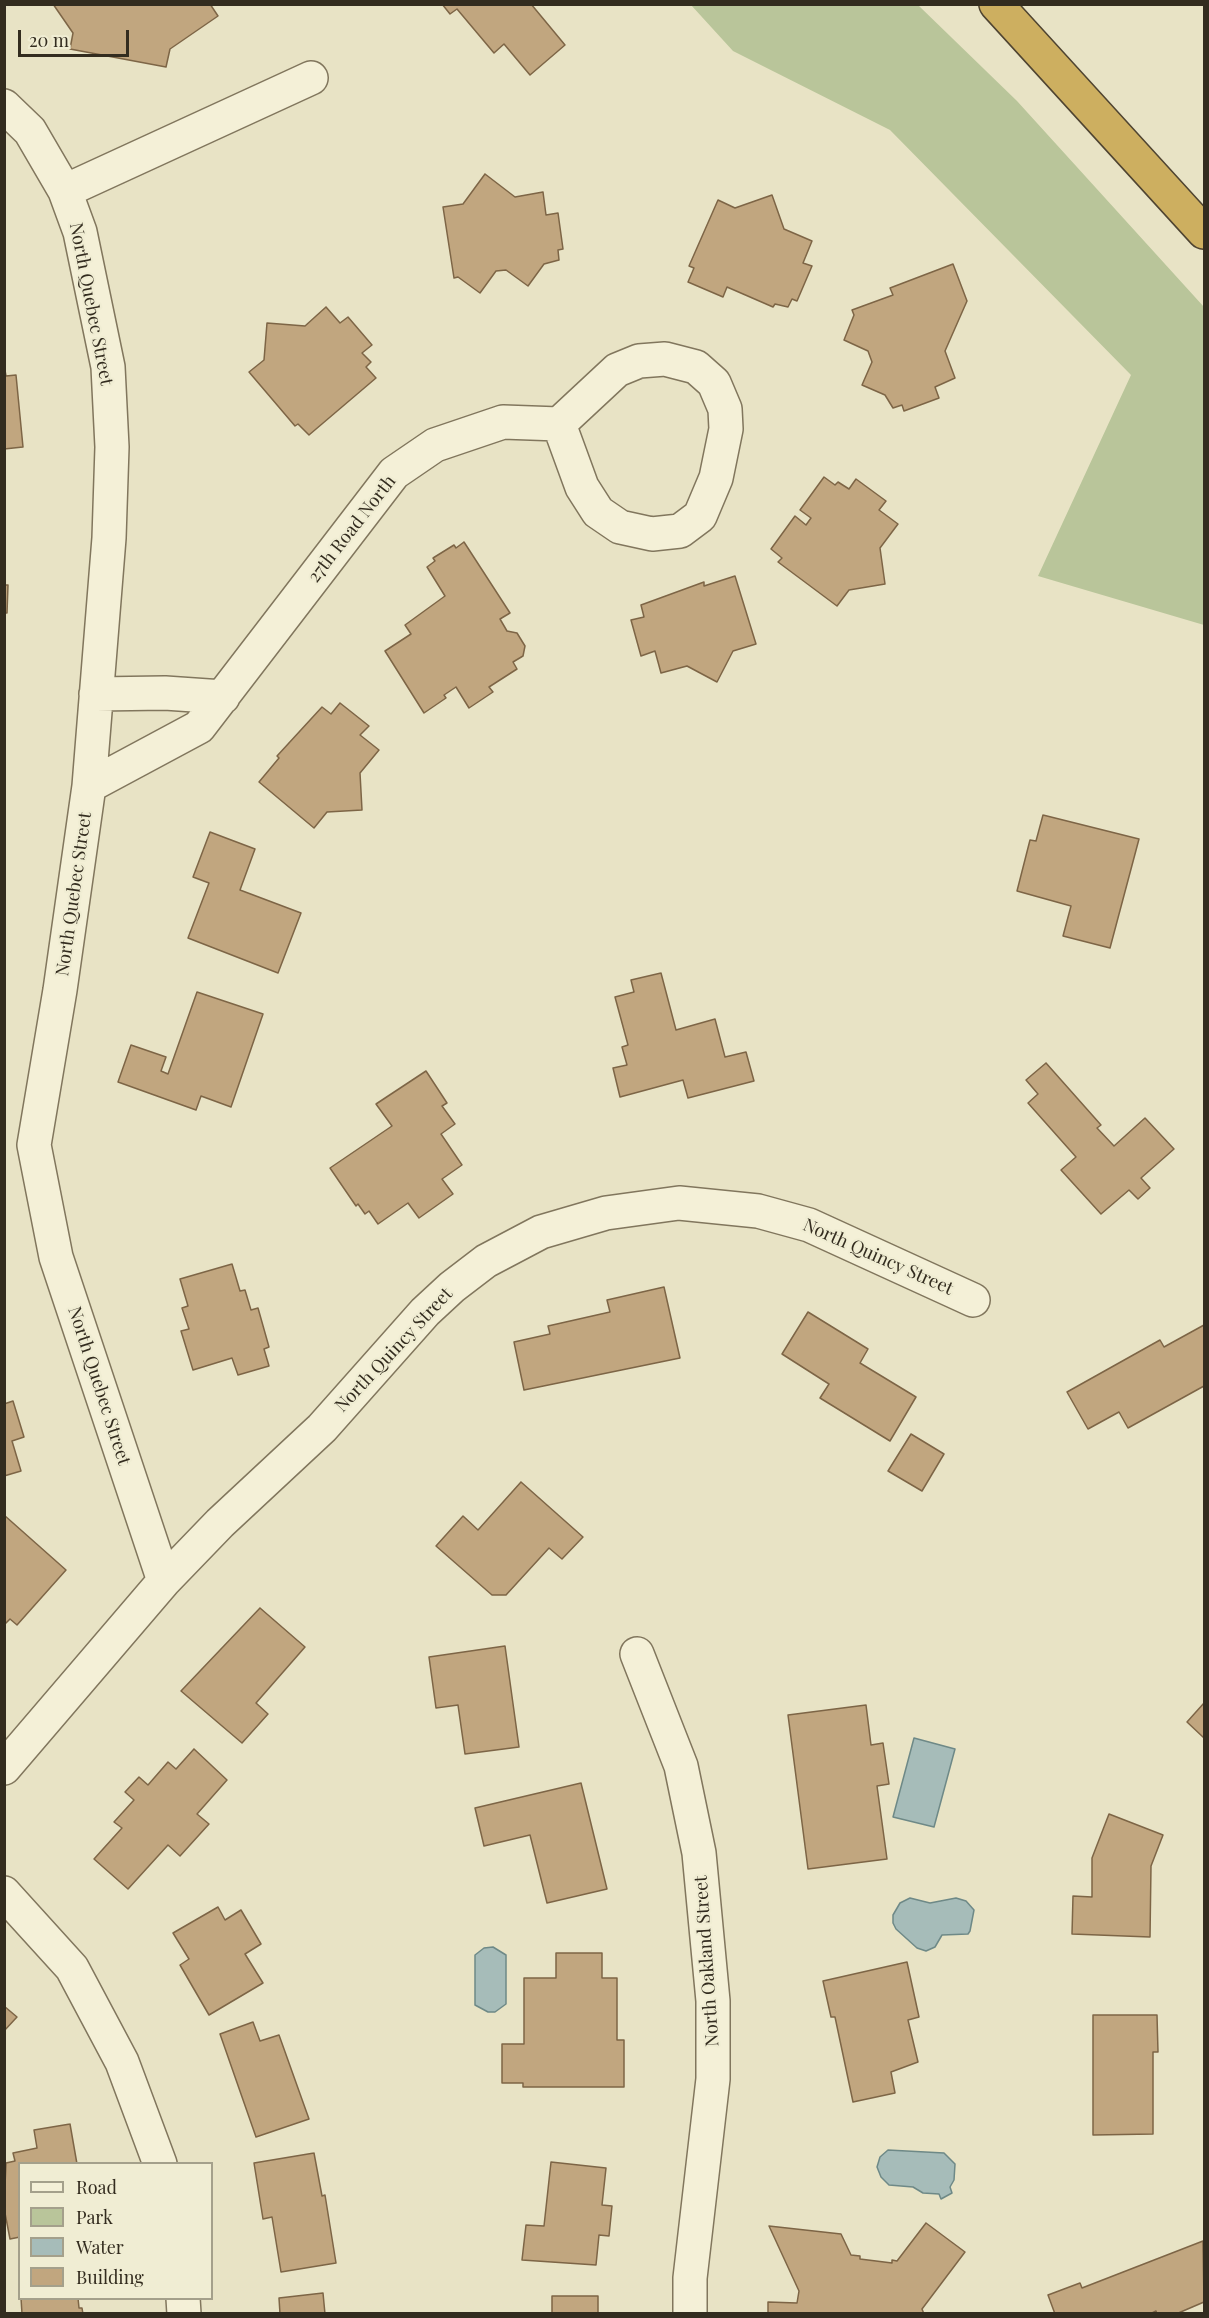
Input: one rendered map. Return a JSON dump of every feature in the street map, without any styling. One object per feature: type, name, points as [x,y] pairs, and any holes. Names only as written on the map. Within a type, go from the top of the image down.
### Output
[{"type":"highway","points":[[996,4],[1204,232]]},
{"type":"street","points":[[65,191],[312,78]]},
{"type":"street","name":"North Quebec Street","points":[[4,106],[30,131],[65,191],[80,232],[108,367],[112,447],[110,538],[89,786],[60,990],[34,1145],[56,1257],[164,1581]]},
{"type":"street","points":[[665,359],[696,367],[714,383],[725,409],[726,429],[716,478],[700,516],[680,531],[652,534],[620,527],[598,512],[582,487],[560,424],[617,370],[632,364],[665,359]]},
{"type":"street","name":"27th Road North","points":[[89,786],[199,727],[394,473],[435,445],[503,422],[560,424]]},
{"type":"street","points":[[96,694],[165,693],[223,697]]},
{"type":"street","name":"North Quincy Street","points":[[4,1768],[164,1581],[220,1523],[322,1428],[425,1312],[452,1287],[486,1261],[541,1232],[606,1213],[679,1203],[758,1210],[809,1225],[973,1300]]},
{"type":"street","name":"North Oakland Street","points":[[637,1653],[681,1766],[699,1853],[711,1977],[713,2079],[690,2278],[690,2313]]},
{"type":"street","points":[[4,1893],[72,1968],[123,2062],[160,2162]]},
{"type":"green space","points":[[691,5],[918,5],[1017,101],[1204,307],[1204,625],[1038,576],[1131,375],[890,130],[733,51]]},
{"type":"water","points":[[914,1738],[955,1749],[934,1827],[893,1817]]},
{"type":"water","points":[[910,1898],[930,1903],[956,1898],[966,1901],[974,1910],[970,1931],[968,1934],[942,1935],[935,1947],[926,1951],[917,1948],[896,1929],[893,1923],[893,1915],[900,1903]]},
{"type":"water","points":[[493,1947],[506,1955],[506,2004],[495,2012],[488,2012],[475,2005],[475,1955],[484,1948]]},
{"type":"water","points":[[888,2150],[944,2153],[955,2164],[954,2180],[950,2187],[952,2193],[941,2199],[939,2194],[923,2193],[913,2187],[889,2185],[881,2177],[877,2167],[880,2157]]},
{"type":"building","points":[[53,4],[210,4],[218,16],[170,49],[166,67],[70,49],[73,33]]},
{"type":"building","points":[[442,4],[531,4],[565,45],[530,75],[504,44],[494,53],[457,9],[450,14]]},
{"type":"building","points":[[485,174],[515,197],[543,192],[546,215],[558,213],[563,249],[558,250],[559,260],[544,264],[528,286],[506,270],[496,271],[480,293],[458,277],[454,278],[443,207],[463,204]]},
{"type":"building","points":[[772,195],[784,229],[812,241],[803,263],[812,266],[797,301],[792,299],[788,307],[775,304],[773,307],[727,287],[723,297],[688,282],[694,268],[689,266],[718,200],[735,208]]},
{"type":"building","points":[[953,264],[967,301],[945,351],[955,378],[935,387],[939,398],[904,411],[902,405],[893,408],[885,395],[862,385],[872,362],[868,351],[844,340],[854,315],[852,310],[893,295],[890,288]]},
{"type":"building","points":[[326,307],[340,323],[348,317],[372,345],[362,353],[371,362],[366,367],[376,378],[309,435],[298,424],[295,426],[249,372],[264,360],[267,323],[305,326]]},
{"type":"building","points":[[4,365],[6,376],[16,375],[23,447],[4,449]]},
{"type":"building","points":[[824,477],[835,485],[838,482],[849,489],[856,479],[886,501],[879,510],[898,524],[880,548],[885,584],[849,590],[837,606],[778,562],[782,558],[771,549],[795,516],[806,525],[811,518],[800,510]]},
{"type":"building","points":[[464,542],[510,613],[500,619],[507,631],[517,633],[525,646],[523,656],[513,662],[517,669],[489,687],[493,692],[469,708],[456,687],[444,695],[446,698],[424,713],[385,651],[411,634],[405,625],[445,596],[427,567],[435,561],[433,558],[454,545],[456,548]]},
{"type":"building","points":[[735,576],[756,644],[733,651],[717,682],[687,666],[661,673],[655,651],[641,656],[631,620],[644,617],[641,605],[704,582],[704,586]]},
{"type":"building","points":[[4,585],[8,585],[7,613],[4,613]]},
{"type":"building","points":[[340,703],[369,726],[360,735],[379,750],[360,773],[362,810],[327,812],[314,828],[259,782],[279,758],[277,756],[322,707],[331,714]]},
{"type":"building","points":[[1043,815],[1139,839],[1110,948],[1063,936],[1071,906],[1017,891],[1030,840],[1036,841]]},
{"type":"building","points":[[210,832],[255,849],[240,890],[301,913],[278,973],[188,938],[209,883],[193,877]]},
{"type":"building","points":[[661,973],[676,1030],[715,1019],[725,1057],[746,1052],[754,1081],[688,1098],[683,1080],[620,1097],[613,1068],[627,1065],[622,1047],[628,1045],[615,997],[634,992],[631,980]]},
{"type":"building","points":[[197,992],[263,1014],[231,1107],[201,1096],[196,1110],[118,1082],[131,1045],[166,1057],[161,1071],[168,1074]]},
{"type":"building","points":[[1046,1063],[1101,1125],[1097,1128],[1114,1146],[1145,1118],[1174,1149],[1141,1178],[1150,1188],[1138,1199],[1129,1190],[1101,1214],[1061,1170],[1076,1157],[1028,1103],[1038,1094],[1026,1080]]},
{"type":"building","points":[[426,1071],[447,1103],[442,1106],[455,1124],[441,1134],[462,1165],[442,1179],[453,1194],[419,1218],[408,1203],[378,1224],[369,1211],[365,1214],[358,1204],[356,1206],[330,1168],[392,1126],[376,1104]]},
{"type":"building","points":[[232,1264],[240,1291],[245,1290],[251,1310],[258,1308],[269,1347],[264,1349],[269,1366],[238,1375],[232,1358],[193,1370],[181,1331],[189,1329],[182,1308],[188,1306],[180,1279]]},
{"type":"building","points":[[664,1287],[680,1358],[524,1390],[514,1342],[550,1334],[548,1326],[610,1312],[607,1300]]},
{"type":"building","points":[[808,1312],[868,1349],[860,1363],[916,1397],[890,1441],[820,1398],[829,1384],[782,1354]]},
{"type":"building","points":[[1204,1325],[1204,1386],[1128,1428],[1119,1412],[1088,1429],[1067,1392],[1160,1340],[1164,1347]]},
{"type":"building","points":[[13,1401],[24,1437],[12,1441],[21,1471],[4,1476],[4,1404]]},
{"type":"building","points":[[911,1434],[944,1454],[922,1491],[888,1471]]},
{"type":"building","points":[[521,1482],[583,1537],[562,1559],[549,1548],[506,1595],[492,1595],[436,1546],[463,1516],[478,1530]]},
{"type":"building","points":[[4,1515],[66,1570],[17,1625],[10,1619],[4,1625]]},
{"type":"building","points":[[260,1608],[305,1647],[256,1703],[268,1714],[242,1743],[181,1691]]},
{"type":"building","points":[[505,1646],[519,1747],[465,1754],[458,1705],[436,1708],[429,1657]]},
{"type":"building","points":[[1204,1703],[1204,1738],[1187,1722]]},
{"type":"building","points":[[866,1705],[871,1745],[883,1743],[889,1784],[877,1786],[887,1859],[808,1869],[788,1715]]},
{"type":"building","points":[[194,1749],[227,1780],[197,1814],[209,1824],[180,1856],[168,1845],[128,1889],[94,1859],[122,1828],[114,1822],[134,1800],[125,1792],[139,1777],[148,1785],[168,1762],[176,1769]]},
{"type":"building","points":[[581,1783],[607,1889],[547,1903],[530,1835],[484,1846],[475,1808]]},
{"type":"building","points":[[1109,1814],[1163,1835],[1151,1866],[1150,1937],[1072,1934],[1073,1896],[1092,1897],[1092,1858]]},
{"type":"building","points":[[218,1907],[225,1920],[241,1910],[261,1944],[245,1954],[263,1983],[209,2015],[180,1965],[189,1959],[173,1933]]},
{"type":"building","points":[[556,1953],[602,1953],[602,1978],[617,1978],[617,2040],[624,2040],[624,2087],[523,2087],[523,2083],[502,2083],[502,2044],[524,2044],[524,1978],[556,1978]]},
{"type":"building","points":[[907,1962],[919,2017],[908,2020],[918,2062],[891,2072],[895,2093],[853,2102],[835,2017],[831,2017],[823,1981]]},
{"type":"building","points":[[4,2006],[17,2017],[4,2031]]},
{"type":"building","points":[[1093,2015],[1157,2015],[1158,2052],[1153,2052],[1153,2134],[1093,2135]]},
{"type":"building","points":[[253,2022],[260,2041],[279,2035],[309,2119],[256,2137],[220,2034]]},
{"type":"building","points":[[70,2124],[77,2162],[18,2162],[18,2237],[10,2239],[4,2208],[6,2163],[15,2161],[13,2153],[37,2148],[34,2130]]},
{"type":"building","points":[[314,2153],[322,2196],[325,2195],[336,2263],[281,2272],[272,2217],[263,2219],[254,2163]]},
{"type":"building","points":[[551,2162],[606,2168],[602,2205],[612,2206],[609,2236],[599,2235],[596,2265],[522,2260],[526,2225],[544,2226]]},
{"type":"building","points":[[926,2223],[965,2252],[922,2309],[924,2314],[768,2314],[768,2302],[797,2303],[799,2291],[769,2226],[841,2234],[851,2255],[860,2256],[860,2259],[892,2263],[892,2260],[897,2261]]},
{"type":"building","points":[[1203,2241],[1204,2302],[1176,2314],[1157,2314],[1156,2311],[1150,2314],[1055,2314],[1048,2295],[1080,2283],[1082,2288]]},
{"type":"building","points":[[323,2293],[325,2314],[280,2314],[279,2298]]},
{"type":"building","points":[[552,2296],[598,2296],[598,2314],[552,2314]]},
{"type":"building","points":[[21,2300],[78,2300],[79,2308],[82,2308],[83,2314],[22,2314]]}]
